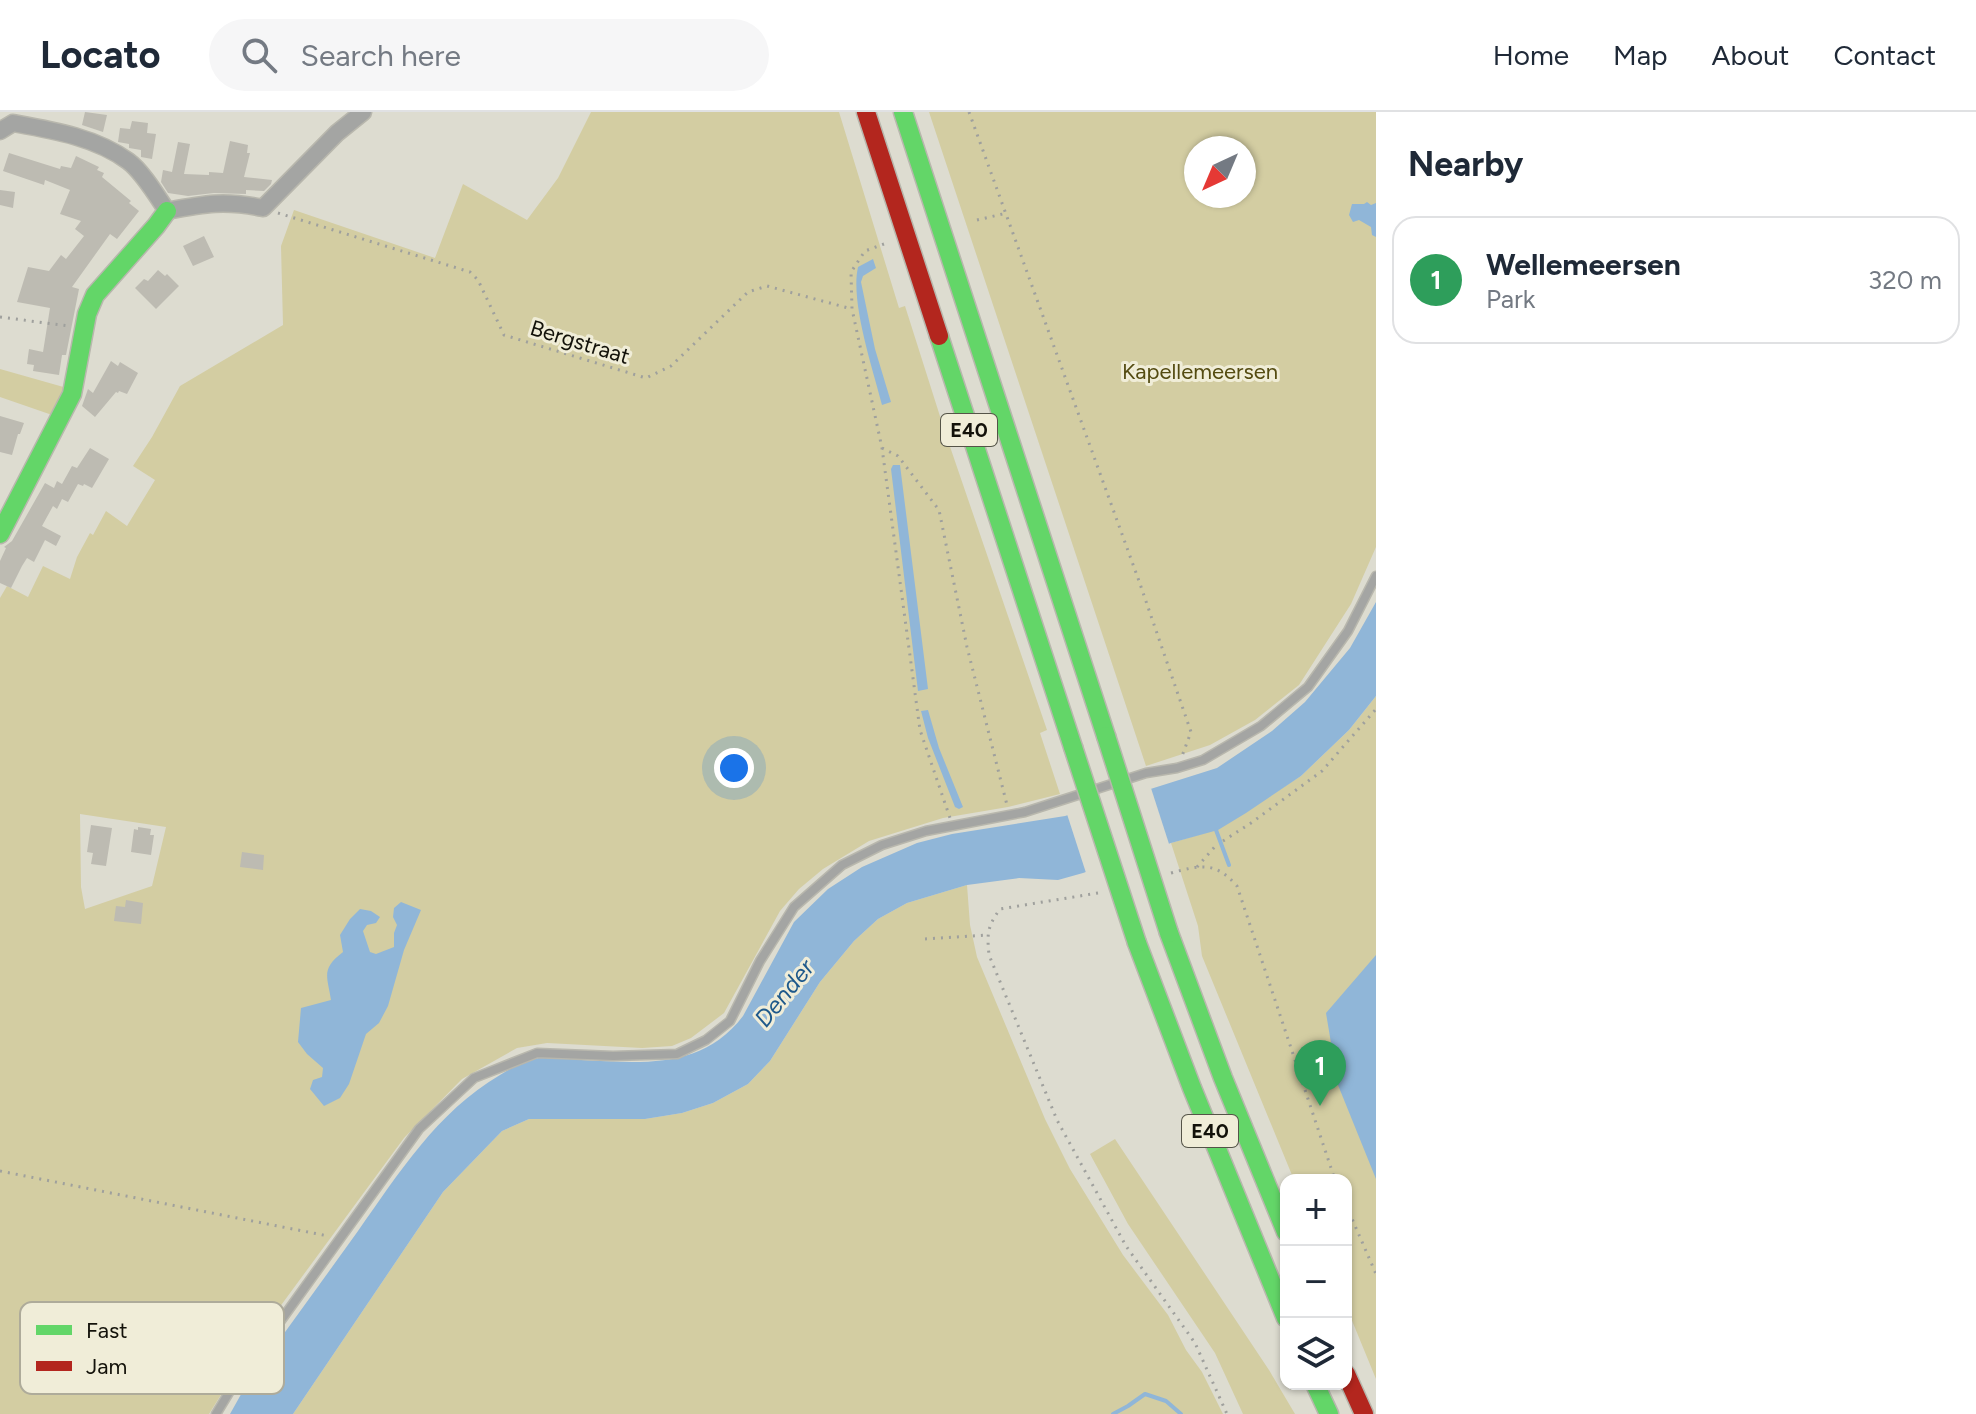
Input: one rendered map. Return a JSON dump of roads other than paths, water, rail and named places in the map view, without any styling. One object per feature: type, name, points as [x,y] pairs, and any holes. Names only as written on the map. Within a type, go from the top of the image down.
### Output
[{"type":"main road","name":"E40","points":[[866,112],[1137,943],[1280,1303]]},
{"type":"main road","name":"E40","points":[[903,112],[1169,933],[1223,1078],[1280,1217]]},
{"type":"main road","points":[[0,534],[72,394],[87,314],[95,295],[167,211]]},
{"type":"main road","points":[[1352,1387],[1364,1414]]},
{"type":"main road","points":[[1318,1390],[1329,1414]]},
{"type":"street","points":[[10,122],[98,143],[130,162],[167,211],[214,203],[263,208],[337,133],[363,112]]},
{"type":"lane","points":[[284,1316],[419,1129],[474,1078],[537,1053],[613,1056],[677,1054],[706,1040],[730,1021],[760,961],[794,907],[842,865],[882,845],[953,825],[1025,812],[1146,773],[1203,760],[1261,726],[1308,687],[1348,631],[1376,576]]},
{"type":"lane","points":[[216,1414],[228,1394]]},
{"type":"water","points":[[1367,202],[1371,205],[1376,203],[1376,237],[1372,235],[1371,227],[1359,220],[1353,222],[1349,215],[1352,204]]},
{"type":"water","points":[[873,259],[876,268],[863,276],[861,282],[875,349],[891,402],[882,405],[864,336],[856,282],[858,267]]},
{"type":"water","points":[[893,465],[900,465],[928,689],[918,691],[891,469]]},
{"type":"water","name":"Dender","points":[[1376,602],[1376,696],[1349,730],[1301,776],[1218,830],[1058,880],[1019,878],[967,885],[907,903],[878,919],[854,941],[820,982],[770,1061],[748,1084],[713,1103],[682,1113],[645,1119],[529,1119],[502,1131],[443,1192],[293,1414],[230,1414],[241,1394],[284,1394],[284,1333],[404,1166],[438,1125],[477,1090],[511,1069],[539,1058],[648,1062],[690,1054],[709,1046],[727,1034],[743,1016],[794,922],[828,889],[862,867],[917,843],[952,834],[1065,816],[1217,768],[1272,731],[1305,702],[1350,648]]},
{"type":"water","points":[[928,710],[939,748],[963,807],[959,809],[955,807],[928,738],[921,711]]},
{"type":"water","points":[[401,902],[421,910],[404,950],[388,1006],[379,1023],[366,1034],[349,1084],[340,1098],[324,1106],[310,1089],[313,1080],[322,1077],[323,1068],[298,1042],[301,1008],[331,1000],[328,968],[343,952],[340,935],[360,909],[380,917],[363,931],[370,952],[376,954],[394,947],[397,925],[393,917],[394,908]]},
{"type":"water","points":[[1376,955],[1376,1179],[1338,1085],[1326,1013]]},
{"type":"waterway","points":[[1216,830],[1229,865]]},
{"type":"waterway","points":[[1113,1414],[1145,1394],[1166,1401],[1181,1414]]},
{"type":"place","name":"Wellemeersen","points":[[1320,1106]]},
{"type":"park label","name":"Kapellemeersen","points":[[1200,371]]}]
